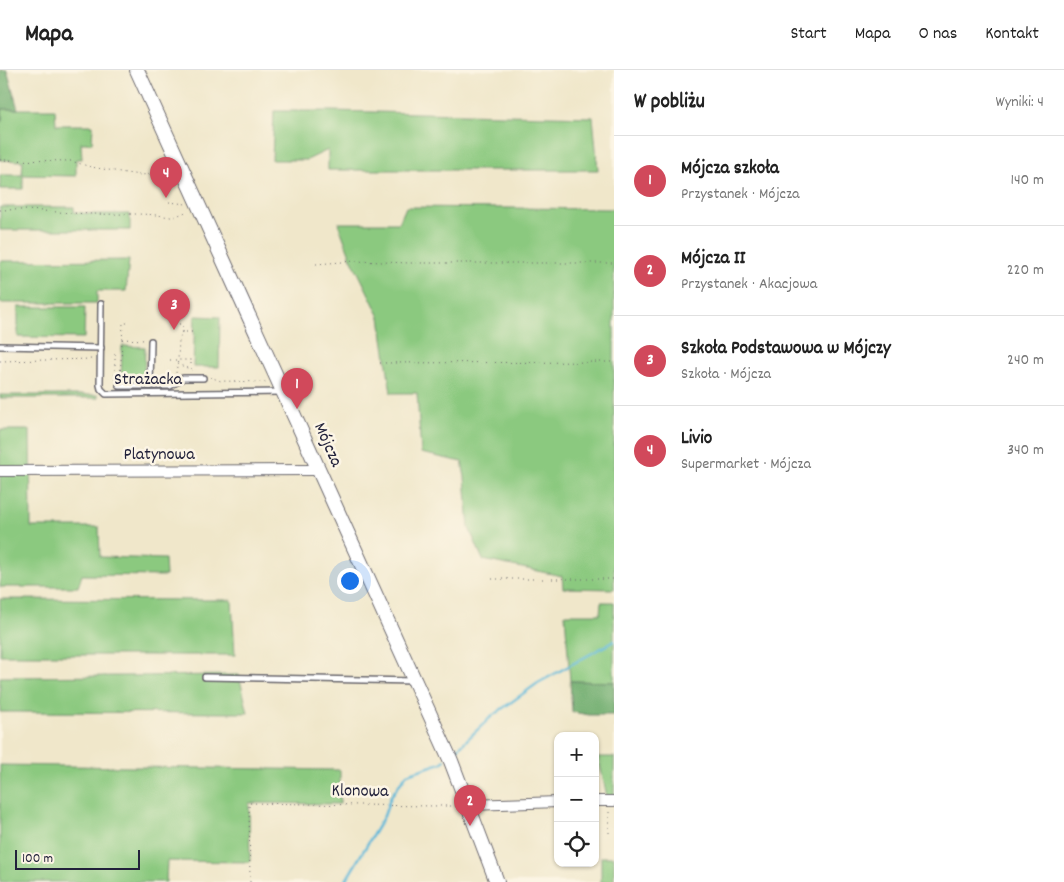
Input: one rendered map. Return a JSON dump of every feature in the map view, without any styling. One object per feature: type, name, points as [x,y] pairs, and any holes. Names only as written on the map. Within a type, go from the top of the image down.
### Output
[{"type":"street","name":"Mójcza","points":[[137,70],[195,204],[449,757],[497,882]]},
{"type":"street","name":"Platynowa","points":[[0,471],[318,470]]},
{"type":"street","points":[[599,801],[612,801]]},
{"type":"street","points":[[469,805],[554,802]]},
{"type":"lane","name":"Strażacka","points":[[102,304],[100,359],[101,388],[103,392],[109,394],[282,392]]},
{"type":"lane","points":[[150,386],[151,342]]},
{"type":"lane","points":[[0,346],[101,348]]},
{"type":"lane","points":[[119,386],[170,386],[183,378],[204,376]]},
{"type":"lane","points":[[205,677],[414,681]]},
{"type":"path","points":[[0,160],[71,162],[91,168],[126,173],[170,173]]},
{"type":"path","points":[[169,202],[195,204]]},
{"type":"path","points":[[0,210],[170,217],[186,212],[195,204]]},
{"type":"path","points":[[316,264],[355,261],[410,263],[614,263]]},
{"type":"path","points":[[119,386],[123,323],[128,323]]},
{"type":"path","points":[[174,324],[182,324],[176,378]]},
{"type":"path","points":[[182,332],[194,332]]},
{"type":"path","points":[[121,339],[151,340],[151,342]]},
{"type":"path","points":[[115,353],[115,381],[119,386]]},
{"type":"path","points":[[0,360],[100,359]]},
{"type":"path","points":[[170,360],[192,360],[191,369]]},
{"type":"path","points":[[380,363],[614,362]]},
{"type":"path","points":[[177,364],[221,381],[266,382],[272,380]]},
{"type":"path","points":[[492,579],[614,579]]},
{"type":"path","points":[[609,833],[612,801]]},
{"type":"path","name":"Klonowa","points":[[250,882],[249,803],[390,807],[404,805],[469,805]]},
{"type":"green space","points":[[0,70],[7,70],[18,109],[2,109],[2,121],[0,122]]},
{"type":"green space","points":[[2,109],[55,109],[56,125],[93,125],[92,143],[81,143],[82,159],[76,159],[76,176],[23,175],[23,189],[0,189],[0,175],[22,175],[23,161],[0,160]]},
{"type":"green space","points":[[274,111],[593,117],[598,170],[328,170],[328,150],[307,160],[272,160]]},
{"type":"green space","points":[[0,207],[74,207],[74,212],[130,214],[130,230],[0,230]]},
{"type":"green space","points":[[406,207],[614,209],[614,589],[563,588],[562,576],[483,560],[469,528],[462,462],[421,453],[417,393],[391,393],[380,317],[351,258],[338,223],[399,223]]},
{"type":"green space","points":[[129,260],[126,291],[97,291],[97,303],[0,303],[0,261]]},
{"type":"green space","points":[[18,307],[85,307],[84,338],[18,337]]},
{"type":"green space","points":[[195,316],[220,317],[219,367],[193,367]]},
{"type":"green space","points":[[122,346],[145,347],[144,384],[121,384]]},
{"type":"green space","points":[[0,395],[98,395],[98,398],[0,398]]},
{"type":"green space","points":[[0,430],[30,430],[31,527],[99,527],[100,557],[165,559],[166,576],[82,575],[78,587],[0,587]]},
{"type":"green space","points":[[0,599],[232,600],[235,655],[0,655]]},
{"type":"green space","points":[[601,602],[614,602],[614,682],[570,681],[565,614],[600,614]]},
{"type":"green space","points":[[239,675],[248,713],[0,712],[0,677]]},
{"type":"green space","points":[[570,681],[614,682],[614,715],[589,715],[572,712]]},
{"type":"green space","points":[[599,757],[614,757],[614,801],[608,801]]},
{"type":"green space","points":[[0,765],[340,770],[340,804],[249,803],[250,862],[167,861],[166,882],[0,882]]},
{"type":"green space","points":[[601,857],[614,857],[614,882],[601,882]]},
{"type":"waterway","points":[[453,753],[492,716],[538,683],[614,641]]},
{"type":"waterway","points":[[345,882],[384,816],[391,796],[407,774],[445,760]]},
{"type":"place","name":"Livio","points":[[166,198]]},
{"type":"place","name":"Szkoła Podstawowa w Mójczy","points":[[174,330]]},
{"type":"place","name":"Mójcza szkoła","points":[[297,409]]},
{"type":"place","name":"Mójcza II","points":[[470,826]]}]
